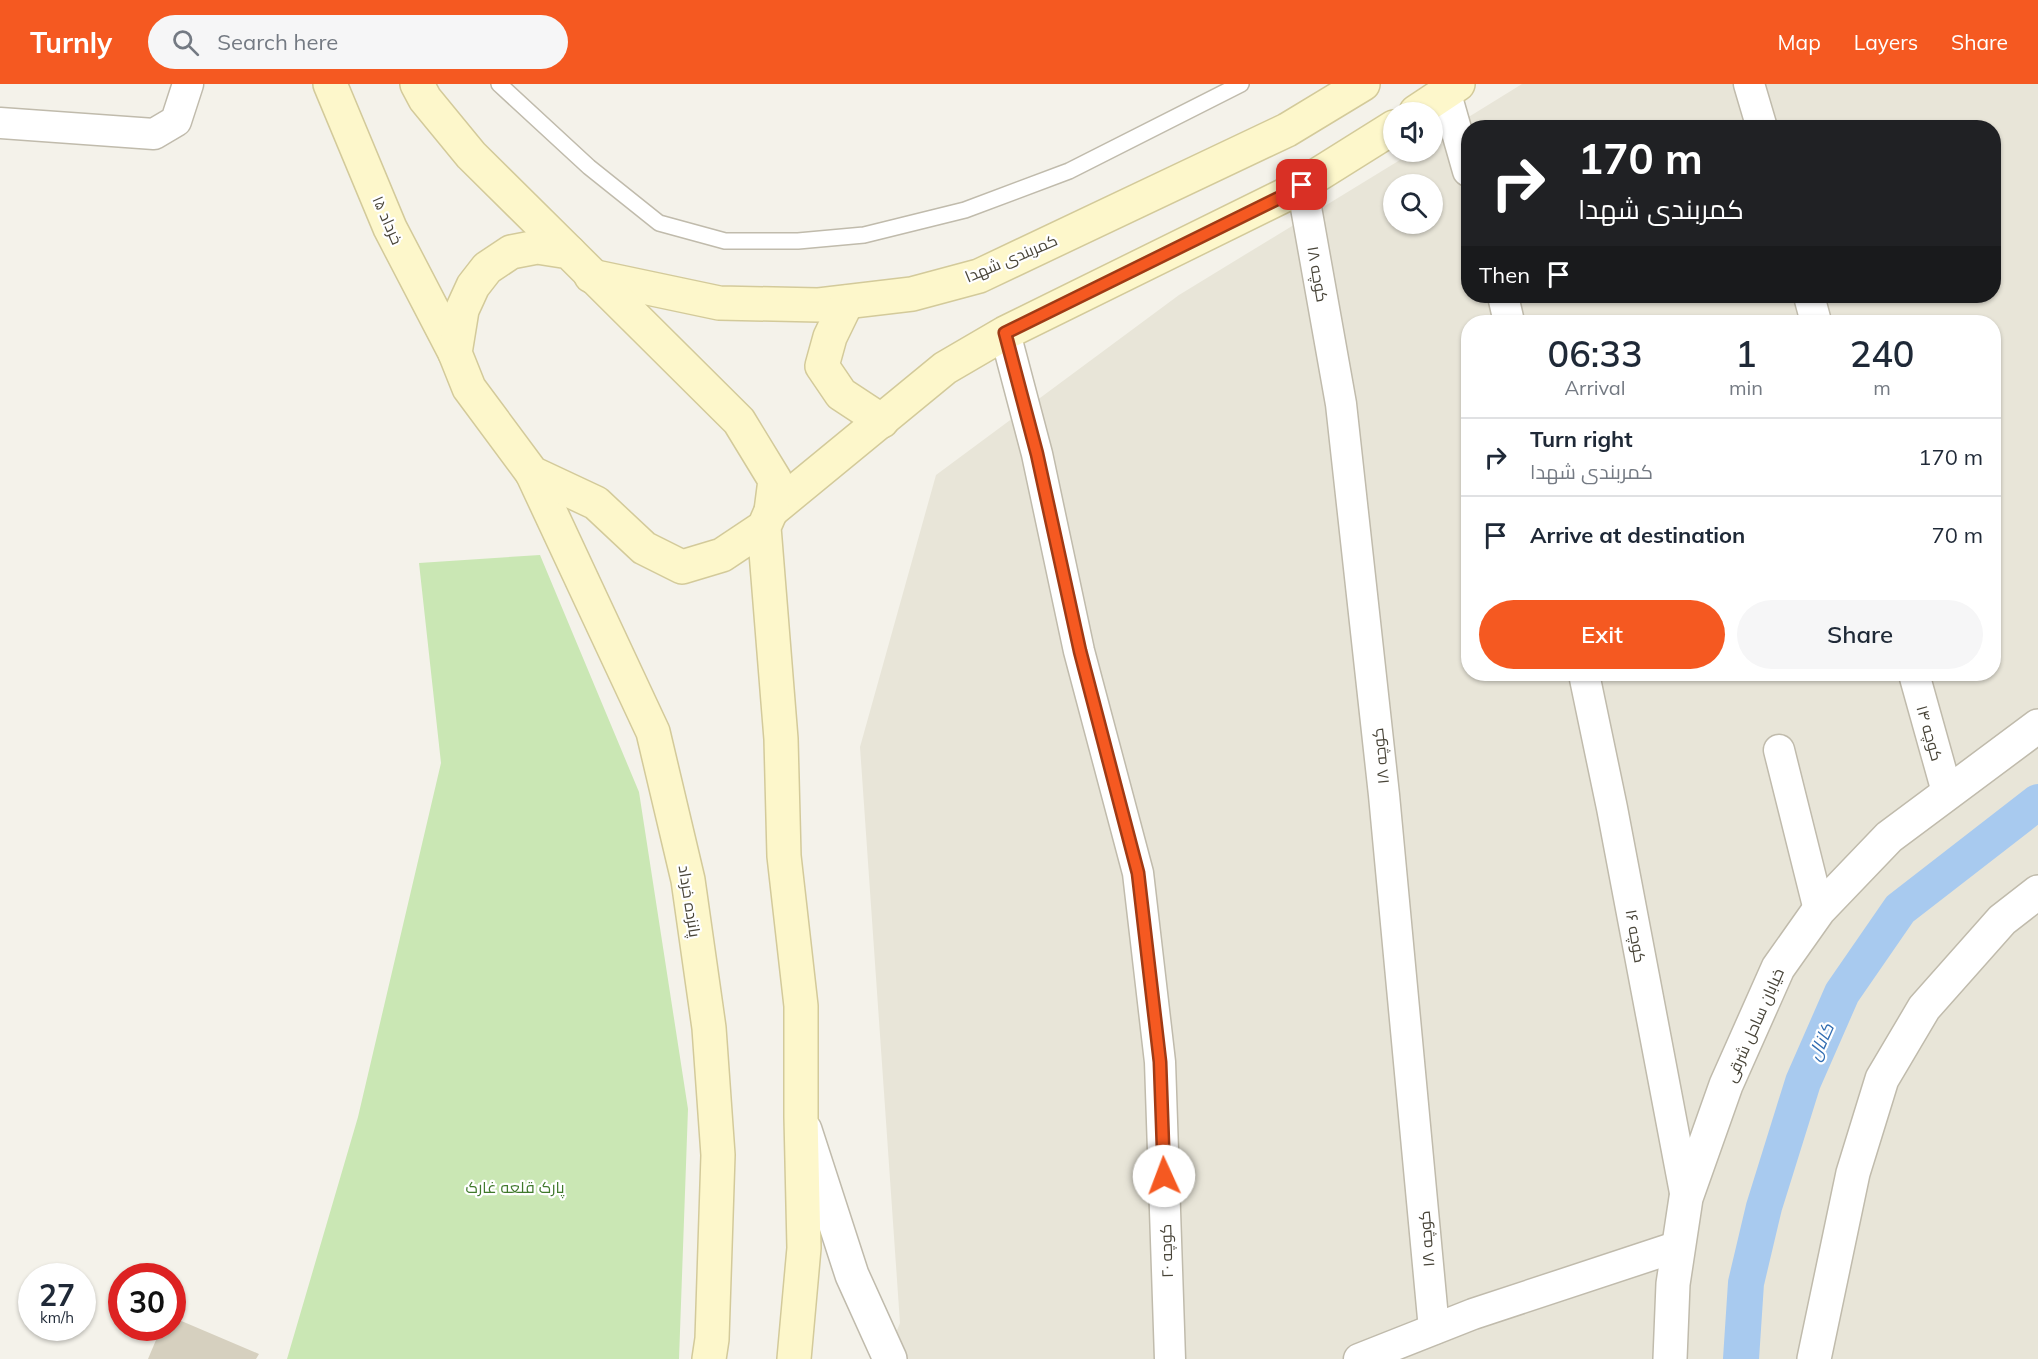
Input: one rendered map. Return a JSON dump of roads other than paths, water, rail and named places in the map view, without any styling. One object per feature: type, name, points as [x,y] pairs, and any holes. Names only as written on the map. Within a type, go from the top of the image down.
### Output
[{"type":"main road","name":"۱۵ خرداد","points":[[330,84],[390,228],[454,352],[469,388],[532,473]]},
{"type":"main road","points":[[417,84],[425,99],[471,155],[739,421],[776,480],[768,519],[781,738],[783,856],[801,1006],[804,1248],[794,1359]]},
{"type":"main road","name":"کمربندی شهدا","points":[[591,276],[718,303],[819,305],[912,294],[979,276],[1287,130],[1364,84]]},
{"type":"main road","points":[[1432,102],[1452,89]]},
{"type":"main road","points":[[532,473],[596,503],[644,548],[682,567],[722,555],[768,519],[945,368],[1005,333],[1287,194],[1383,134]]},
{"type":"main road","points":[[454,352],[462,310],[472,286],[487,267],[511,252],[537,247],[569,252]]},
{"type":"main road","points":[[847,302],[830,337],[822,366],[841,394],[882,421]]},
{"type":"main road","name":"پانزده خرداد","points":[[532,473],[653,732],[688,880],[709,1028],[718,1155],[712,1339],[709,1359]]},
{"type":"street","points":[[0,123],[154,134],[176,122],[188,84]]},
{"type":"street","points":[[1749,84],[1760,120]]},
{"type":"street","points":[[1452,89],[1461,135]]},
{"type":"street","name":"کوچه ۱۸","points":[[1302,185],[1342,416],[1384,795],[1434,1329]]},
{"type":"street","name":"کوچه ۲۰","points":[[1005,333],[1037,454],[1080,651],[1138,873],[1160,1062],[1170,1359]]},
{"type":"street","name":"کوچه ۱۶","points":[[1585,681],[1612,808],[1686,1198]]},
{"type":"street","name":"کوچه ۱۴","points":[[1916,681],[1947,792]]},
{"type":"street","name":"خیابان ساحل شرقی","points":[[1670,1359],[1673,1284],[1686,1198],[1726,1085],[1778,968],[1819,910],[1889,837],[2038,726]]},
{"type":"street","points":[[1779,750],[1819,910]]},
{"type":"street","points":[[1814,1359],[1853,1173],[1882,1079],[1924,1008],[2002,920],[2038,892]]},
{"type":"street","points":[[801,1117],[852,1275],[890,1359]]},
{"type":"street","points":[[1359,1359],[1473,1314],[1679,1246]]},
{"type":"lane","points":[[499,84],[589,167],[659,223],[725,241],[798,241],[864,235],[965,210],[1069,171],[1241,84]]},
{"type":"waterway","name":"کانال","points":[[1741,1359],[1746,1283],[1764,1207],[1803,1082],[1842,993],[1900,909],[2038,802]]},
{"type":"park label","name":"پارک قلعه غارک","points":[[515,1187]]}]
